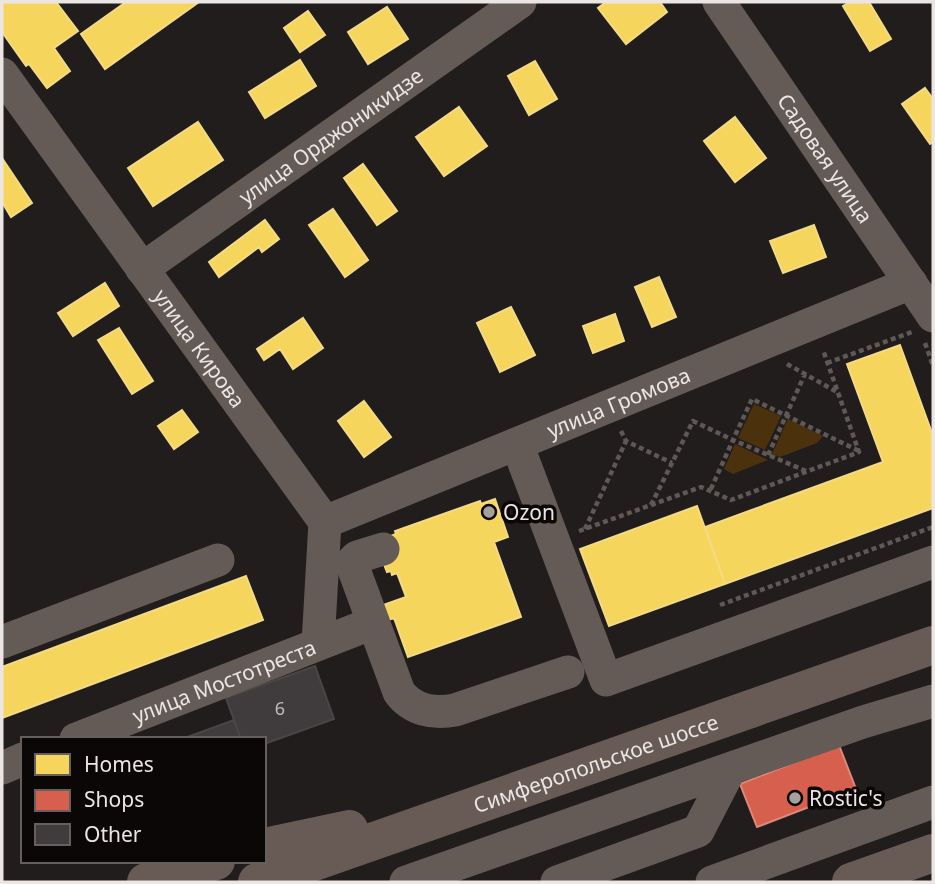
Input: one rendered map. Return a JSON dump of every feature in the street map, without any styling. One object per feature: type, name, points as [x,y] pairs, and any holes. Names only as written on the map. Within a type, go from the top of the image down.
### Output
[{"type":"main road","name":"Симферопольское шоссе","points":[[257,882],[933,645]]},
{"type":"main road","points":[[266,847],[481,803]]},
{"type":"main road","points":[[851,882],[933,853]]},
{"type":"main road","points":[[146,882],[209,863]]},
{"type":"street","name":"улица Орджоникидзе","points":[[142,269],[520,2]]},
{"type":"street","name":"Садовая улица","points":[[719,2],[911,283],[926,323]]},
{"type":"street","name":"улица Кирова","points":[[2,74],[325,522]]},
{"type":"street","name":"улица Громова","points":[[325,522],[911,283]]},
{"type":"street","points":[[517,444],[606,680],[933,562]]},
{"type":"street","points":[[318,644],[325,522]]},
{"type":"street","points":[[383,549],[357,557],[353,561],[353,567],[399,692],[406,702],[416,708],[438,712],[455,710],[568,672]]},
{"type":"street","points":[[2,642],[218,560]]},
{"type":"street","name":"улица Мостотреста","points":[[81,737],[373,624]]},
{"type":"street","points":[[407,882],[458,874],[863,722],[933,701]]},
{"type":"street","points":[[2,768],[21,760]]},
{"type":"street","points":[[557,882],[698,831],[729,771]]},
{"type":"street","points":[[712,882],[933,802]]},
{"type":"path","points":[[813,323],[859,452]]},
{"type":"path","points":[[827,363],[926,323]]},
{"type":"path","points":[[787,364],[838,393]]},
{"type":"path","points":[[768,455],[805,374]]},
{"type":"path","points":[[710,491],[752,399],[859,452]]},
{"type":"path","points":[[610,405],[626,441],[672,463]]},
{"type":"path","points":[[651,505],[693,421],[806,472]]},
{"type":"path","points":[[585,529],[626,441]]},
{"type":"path","points":[[572,533],[701,487],[731,500],[859,452]]},
{"type":"path","points":[[714,607],[933,527]]},
{"type":"shaded area","points":[[754,404],[781,416],[765,450],[738,438]]},
{"type":"shaded area","points":[[788,419],[823,436],[817,443],[780,457],[772,454]]},
{"type":"shaded area","points":[[735,444],[768,460],[733,474],[724,469]]},
{"type":"building: Homes","points":[[2,2],[56,2],[78,31],[54,48],[70,71],[47,88],[29,64],[26,66],[2,32]]},
{"type":"building: Homes","points":[[126,2],[199,2],[105,69],[81,34]]},
{"type":"building: Homes","points":[[606,2],[660,2],[667,12],[626,44],[598,8]]},
{"type":"building: Homes","points":[[850,2],[869,2],[891,39],[870,51],[843,6]]},
{"type":"building: Homes","points":[[387,7],[408,39],[368,64],[348,32]]},
{"type":"building: Homes","points":[[308,11],[325,35],[300,52],[284,28]]},
{"type":"building: Homes","points":[[300,60],[316,86],[265,118],[249,92]]},
{"type":"building: Homes","points":[[535,61],[557,99],[529,115],[508,76]]},
{"type":"building: Homes","points":[[925,88],[933,99],[933,142],[930,144],[902,104]]},
{"type":"building: Homes","points":[[459,107],[487,146],[444,176],[416,137]]},
{"type":"building: Homes","points":[[735,117],[766,158],[735,182],[704,141]]},
{"type":"building: Homes","points":[[198,122],[223,160],[153,206],[128,168]]},
{"type":"building: Homes","points":[[2,158],[32,203],[11,217],[2,202]]},
{"type":"building: Homes","points":[[363,164],[397,211],[377,225],[344,178]]},
{"type":"building: Homes","points":[[333,209],[368,260],[345,277],[309,225]]},
{"type":"building: Homes","points":[[265,220],[279,239],[262,252],[259,247],[219,277],[209,262]]},
{"type":"building: Homes","points":[[814,225],[826,257],[783,273],[770,241]]},
{"type":"building: Homes","points":[[659,277],[676,317],[652,327],[635,287]]},
{"type":"building: Homes","points":[[105,283],[119,306],[73,336],[58,313]]},
{"type":"building: Homes","points":[[511,307],[535,355],[500,372],[477,323]]},
{"type":"building: Homes","points":[[615,314],[624,341],[593,353],[583,326]]},
{"type":"building: Homes","points":[[303,318],[323,348],[293,369],[280,349],[264,360],[257,349]]},
{"type":"building: Homes","points":[[119,328],[153,381],[132,394],[98,340]]},
{"type":"building: Homes","points":[[900,345],[933,436],[933,508],[725,584],[705,527],[883,462],[847,364]]},
{"type":"building: Homes","points":[[364,401],[391,437],[364,457],[338,421]]},
{"type":"building: Homes","points":[[182,410],[198,432],[174,449],[158,426]]},
{"type":"building: Homes","points":[[495,499],[508,537],[494,542],[521,617],[408,657],[394,618],[388,620],[383,605],[406,597],[397,573],[392,575],[391,571],[387,572],[382,559],[380,540],[396,534],[395,531],[480,501],[481,504]]},
{"type":"building: Homes","points":[[697,506],[725,584],[609,626],[580,549]]},
{"type":"building: Homes","points":[[246,576],[263,620],[2,718],[2,667]]},
{"type":"building: Shops","points":[[839,745],[856,789],[757,827],[740,784]]},
{"type":"building: Other","points":[[315,666],[334,719],[266,743],[266,737],[240,737],[226,698]]},
{"type":"building: Other","points":[[234,720],[240,737],[187,737]]},
{"type":"place","name":"Ozon","points":[[489,512]]},
{"type":"place","name":"Rostic's","points":[[795,798]]}]
